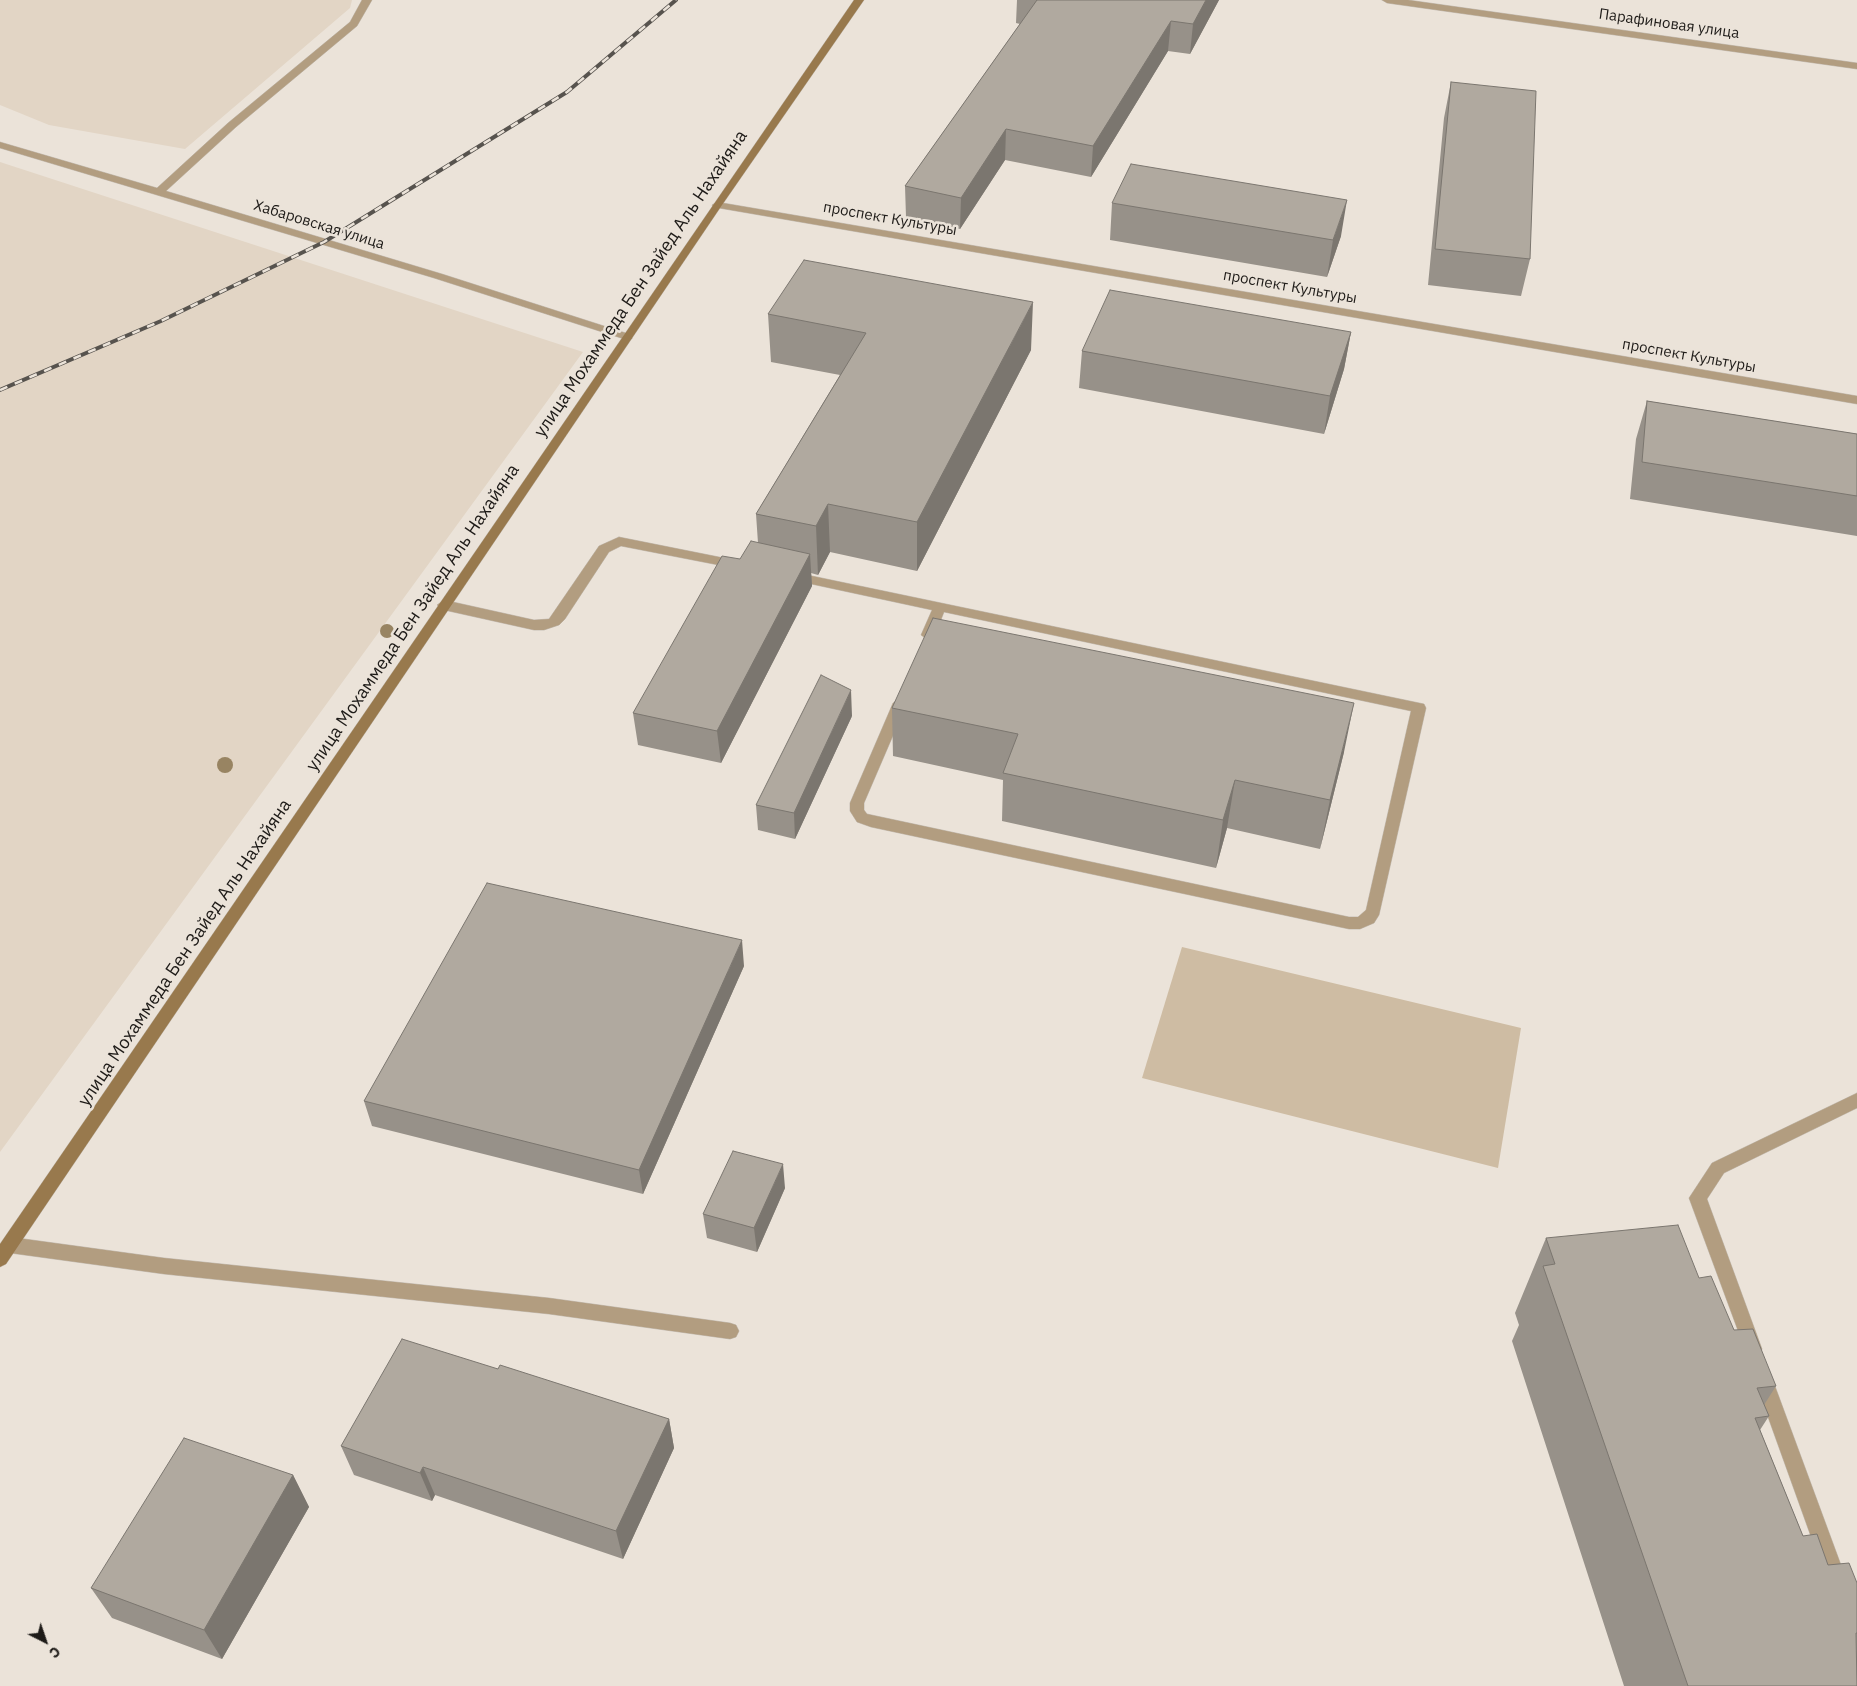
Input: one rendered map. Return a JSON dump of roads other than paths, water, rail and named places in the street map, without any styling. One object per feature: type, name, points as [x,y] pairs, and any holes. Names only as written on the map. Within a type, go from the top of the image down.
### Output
[{"type":"main road","name":"улица Мохаммеда Бен Зайед Аль Нахайяна","points":[[5,1252],[717,205],[860,0]]},
{"type":"street","points":[[159,192],[232,125],[354,24],[367,0]]},
{"type":"street","name":"Парафиновая улица","points":[[1387,0],[1857,66]]},
{"type":"street","name":"Хабаровская улица","points":[[0,145],[438,276],[628,337]]},
{"type":"street","name":"проспект Культуры","points":[[717,205],[1857,400]]},
{"type":"street","points":[[444,605],[534,625],[554,622],[560,616],[604,549],[619,541],[755,568]]},
{"type":"street","points":[[775,572],[1419,708],[1374,911],[1370,919],[1360,923],[1349,923],[871,822],[862,818],[857,811],[857,803],[906,687]]},
{"type":"street","points":[[921,652],[940,607]]},
{"type":"street","points":[[1844,1600],[1698,1198],[1718,1168],[1857,1100]]},
{"type":"street","points":[[5,1252],[164,1266],[549,1306],[730,1331]]},
{"type":"railway","points":[[0,390],[161,321],[324,242],[567,92],[676,0]]}]
